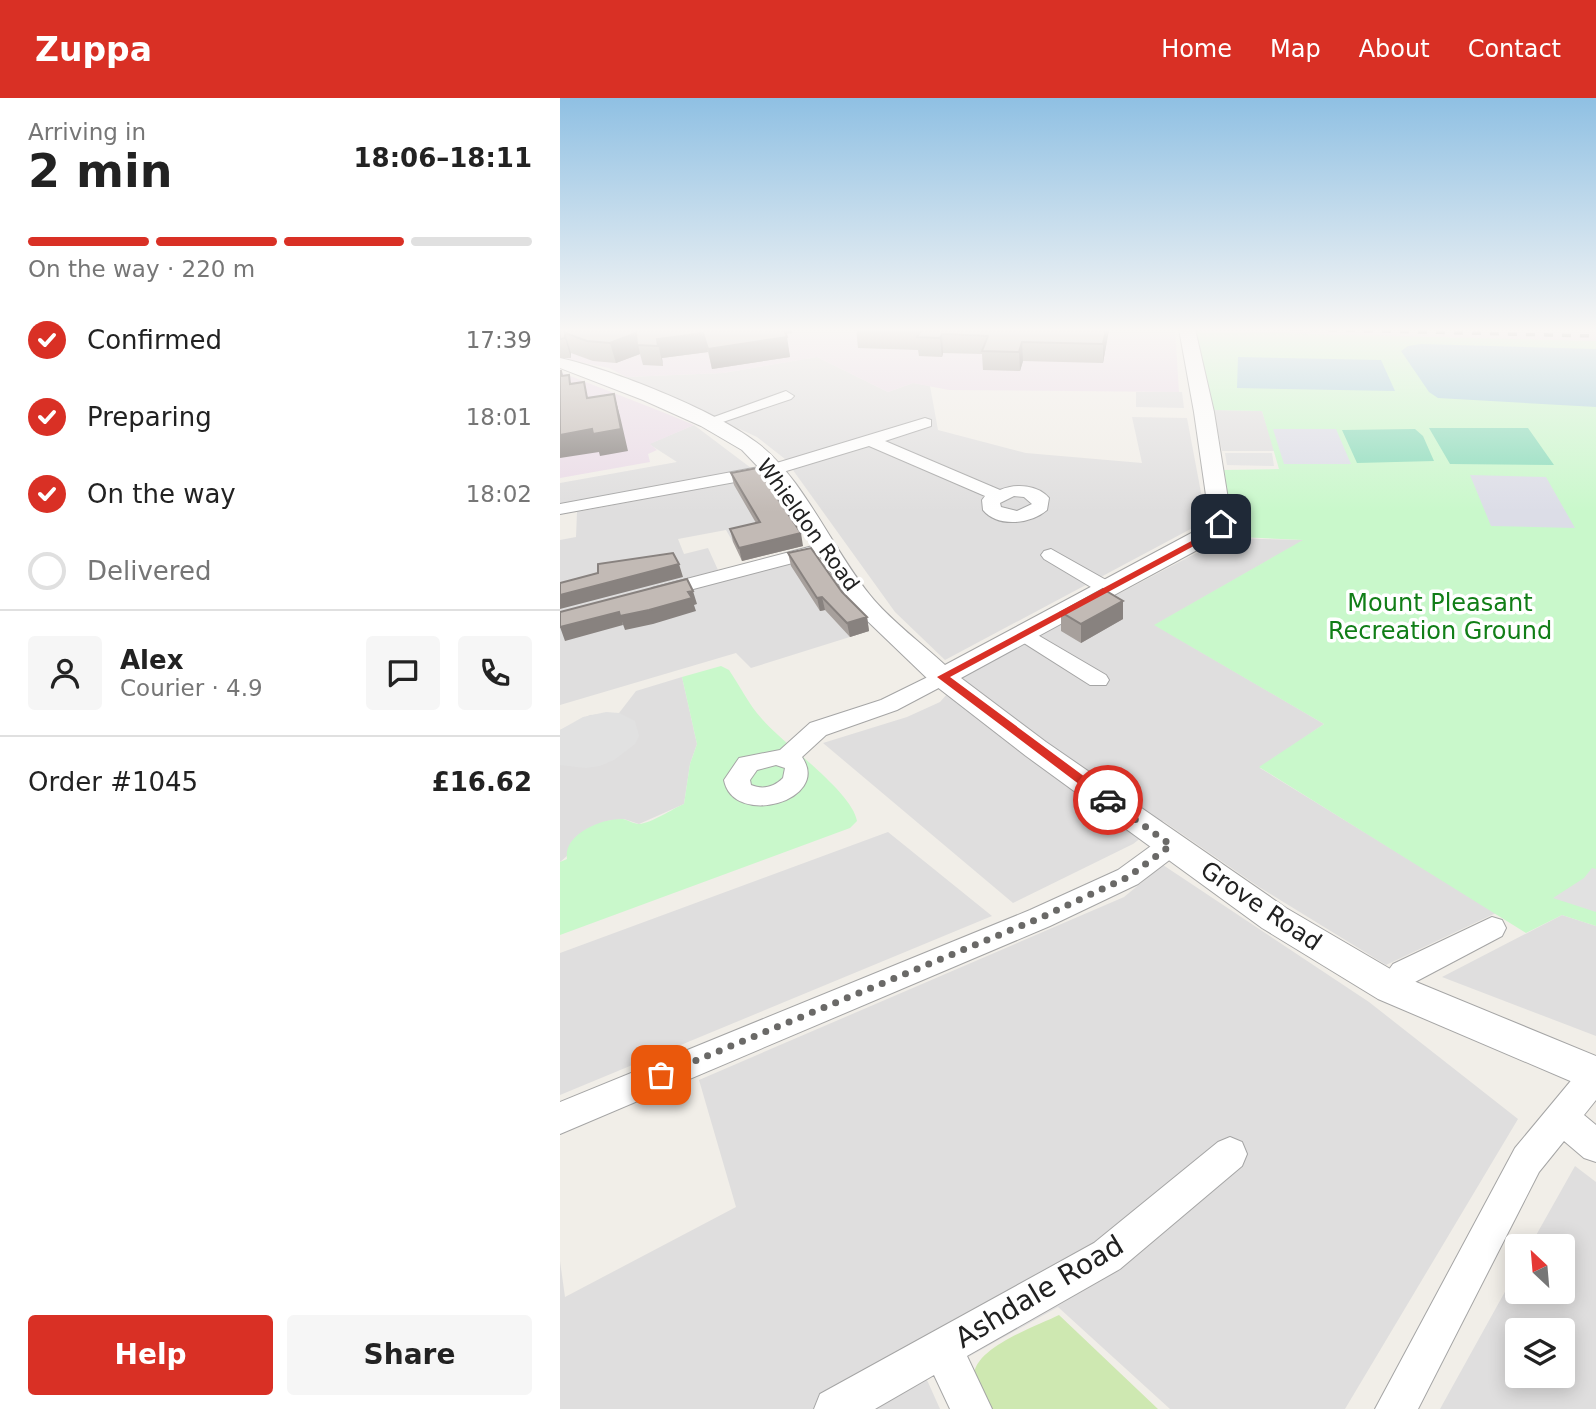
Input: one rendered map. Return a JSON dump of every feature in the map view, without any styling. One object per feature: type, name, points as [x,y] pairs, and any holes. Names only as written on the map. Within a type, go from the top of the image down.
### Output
[{"type":"street","name":"Whieldon Road","points":[[634,390],[708,422],[749,446],[774,470],[864,604],[893,632]]},
{"type":"street","points":[[786,758],[818,729],[889,705],[1215,531],[1221,524],[1199,390]]},
{"type":"street","points":[[708,422],[786,396]]},
{"type":"street","points":[[560,509],[774,470],[925,423]]},
{"type":"street","points":[[872,441],[998,495]]},
{"type":"street","points":[[640,597],[828,548]]},
{"type":"street","points":[[1051,555],[1108,589]]},
{"type":"street","name":"Grove Road","points":[[893,632],[943,677],[1036,749],[1274,918],[1391,988],[1596,1074]]},
{"type":"street","points":[[1024,634],[1098,680]]},
{"type":"street","points":[[560,1118],[1040,918],[1128,877],[1171,845]]},
{"type":"street","points":[[1391,988],[1404,973],[1492,928]]},
{"type":"street","points":[[1396,1409],[1527,1160],[1563,1119],[1596,1074]]},
{"type":"street","points":[[1563,1119],[1596,1146]]},
{"type":"street","name":"Ashdale Road","points":[[835,1409],[1107,1256],[1230,1154]]},
{"type":"street","points":[[943,1349],[971,1409]]},
{"type":"shaded area","points":[[560,390],[606,390],[694,425],[650,444],[657,450],[648,454],[650,462],[560,478]]},
{"type":"shaded area","points":[[655,390],[931,390],[938,430],[1026,453],[1142,463],[1132,417],[1187,418],[1205,514],[1200,524],[945,660],[895,612],[785,459],[757,437]]},
{"type":"shaded area","points":[[970,390],[1179,390],[1179,392]]},
{"type":"shaded area","points":[[1136,392],[1182,392],[1184,408],[1136,407]]},
{"type":"shaded area","points":[[1213,410],[1262,411],[1275,451],[1222,451]]},
{"type":"shaded area","points":[[694,425],[751,468],[560,504],[560,483],[677,462],[649,444]]},
{"type":"shaded area","points":[[1273,429],[1336,429],[1351,464],[1284,464]]},
{"type":"shaded area","points":[[1225,453],[1272,453],[1274,466],[1227,465]]},
{"type":"shaded area","points":[[1470,475],[1546,477],[1575,528],[1491,526]]},
{"type":"shaded area","points":[[761,477],[791,527],[733,542],[726,530],[678,539],[684,554],[708,548],[718,570],[560,613],[560,540],[576,537],[577,512]]},
{"type":"shaded area","points":[[1225,538],[1304,540],[1155,625],[1324,724],[1260,768],[1496,913],[1386,965],[1259,887],[1163,821],[1133,844],[1013,903],[823,743],[907,717],[940,702],[964,675]]},
{"type":"shaded area","points":[[810,556],[843,604],[869,631],[751,668],[736,653],[560,705],[560,623]]},
{"type":"shaded area","points":[[682,677],[697,744],[690,764],[684,804],[639,824],[624,819],[607,821],[560,862],[560,730],[590,715],[619,713],[636,691]]},
{"type":"shaded area","points":[[606,712],[619,713],[635,721],[639,736],[635,744],[614,760],[600,766],[585,768],[560,765],[560,730],[583,717]]},
{"type":"shaded area","points":[[888,832],[992,916],[560,1095],[560,953]]},
{"type":"shaded area","points":[[1163,865],[1369,1002],[1518,1119],[1345,1409],[1170,1409],[1058,1307],[927,1380],[940,1409],[560,1409],[560,1261],[565,1297],[736,1207],[699,1080],[1124,897]]},
{"type":"shaded area","points":[[1592,868],[1596,869],[1596,912],[1553,898],[1584,878]]},
{"type":"shaded area","points":[[1562,915],[1596,926],[1596,1036],[1442,977]]},
{"type":"shaded area","points":[[1575,1166],[1596,1182],[1596,1409],[1440,1409],[1505,1292],[1505,1304],[1575,1304],[1575,1234],[1537,1234]]},
{"type":"green space","name":"Mount Pleasant Recreation Ground","points":[[1208,390],[1596,390],[1596,926],[1562,915],[1526,933],[1259,767],[1324,724],[1154,625],[1303,540],[1240,537],[1228,503],[1224,470],[1279,469],[1262,411],[1213,410]]},
{"type":"green space","points":[[1429,428],[1528,428],[1554,465],[1450,464]]},
{"type":"green space","points":[[1415,429],[1423,436],[1434,461],[1357,463],[1342,430]]},
{"type":"green space","points":[[721,666],[729,670],[762,719],[843,796],[857,821],[850,828],[560,935],[560,862],[567,859],[567,850],[577,835],[614,819],[644,823],[684,804],[690,764],[697,744],[682,677]]},
{"type":"green space","points":[[1059,1315],[1158,1409],[984,1409],[974,1377],[976,1366],[983,1357],[1007,1339]]},
{"type":"water","points":[[1428,390],[1596,390],[1596,407],[1438,398]]},
{"type":"building","points":[[560,390],[586,390],[587,398],[614,394],[621,429],[593,434],[592,429],[560,435]]},
{"type":"building","points":[[757,468],[801,533],[739,548],[730,529],[760,522],[731,473]]},
{"type":"building","points":[[811,548],[842,592],[867,617],[847,623],[822,597],[817,598],[788,553]]},
{"type":"building","points":[[673,553],[679,564],[560,595],[560,583],[598,573],[598,564]]},
{"type":"building","points":[[687,579],[693,591],[688,592],[692,598],[649,610],[620,616],[619,612],[560,627],[560,612]]},
{"type":"building","points":[[1103,589],[1123,601],[1081,624],[1061,612]]},
{"type":"way so far","points":[[661,1075],[1040,918],[1128,877],[1171,845],[1108,800]]},
{"type":"route","points":[[1108,800],[1036,749],[943,677],[1215,531],[1221,524]]}]
